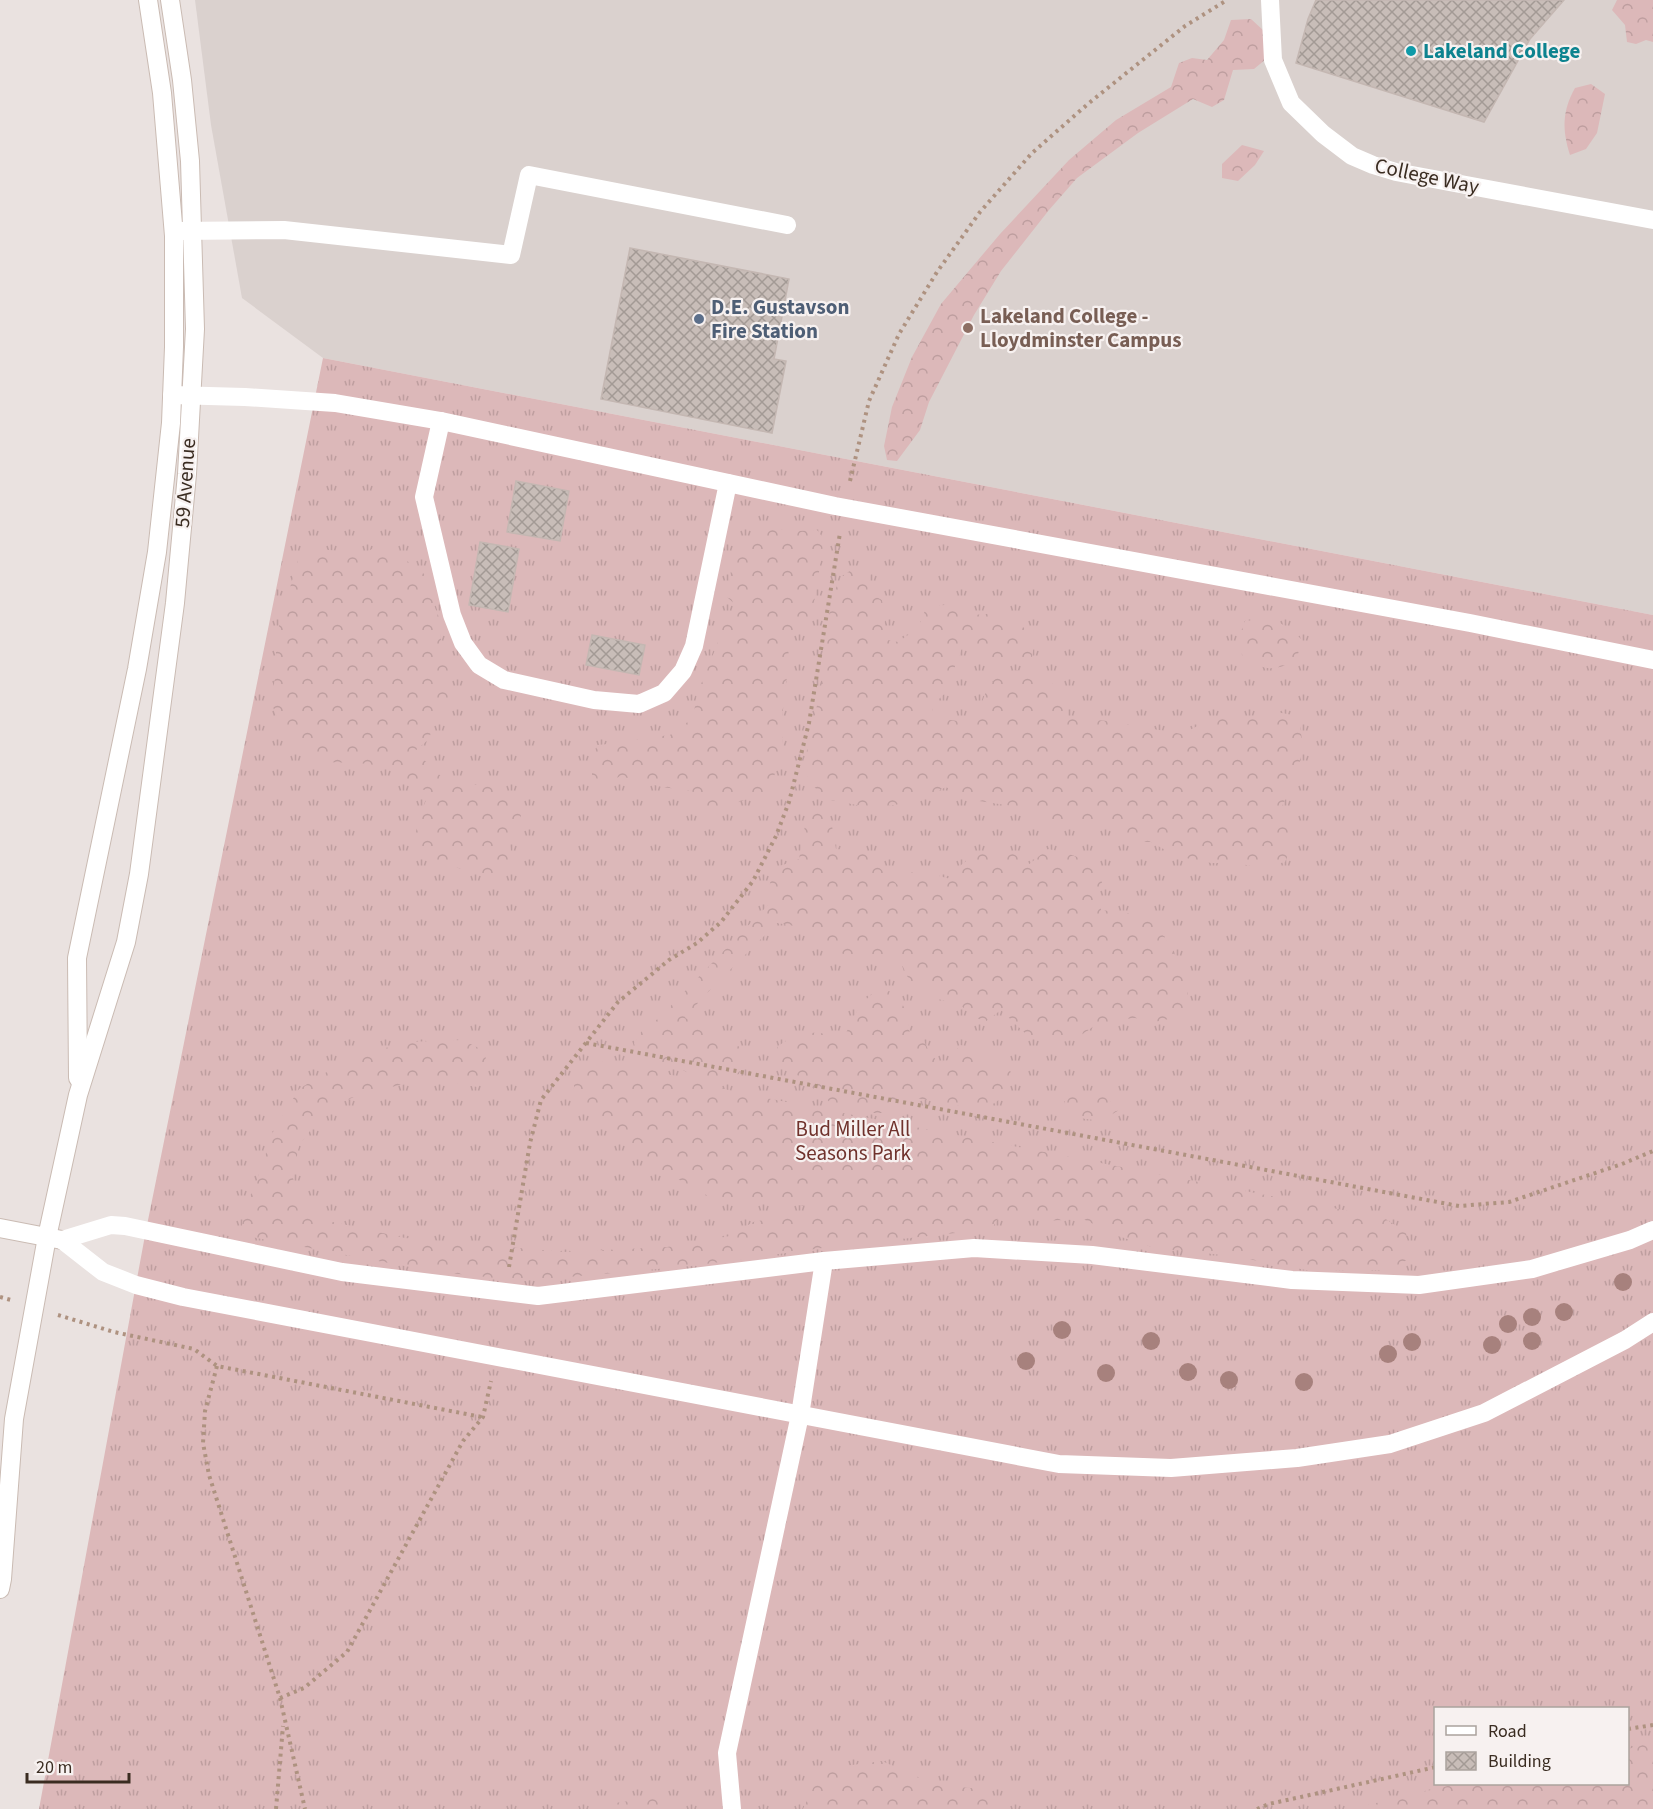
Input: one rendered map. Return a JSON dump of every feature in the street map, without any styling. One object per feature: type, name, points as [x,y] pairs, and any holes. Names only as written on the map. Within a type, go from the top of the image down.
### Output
[{"type":"main road","name":"59 Avenue","points":[[78,1095],[77,958],[137,669],[153,576],[163,504],[172,395],[173,231],[162,93],[148,0]]},
{"type":"main road","name":"59 Avenue","points":[[78,1095],[121,964],[140,874],[175,603],[186,486],[195,329],[193,231],[189,149],[170,0]]},
{"type":"main road","name":"College Way","points":[[1270,0],[1273,60],[1291,103],[1323,134],[1352,156],[1396,172],[1653,220]]},
{"type":"main road","points":[[173,231],[284,230],[511,255],[529,175],[787,225]]},
{"type":"main road","points":[[172,395],[335,403],[441,421],[844,508],[1470,623],[1653,660]]},
{"type":"main road","points":[[441,421],[424,498],[452,615],[463,643],[479,665],[504,680],[594,700],[639,704],[664,693],[683,671],[694,646],[728,483]]},
{"type":"main road","points":[[0,1459],[14,1419],[55,1238],[78,1095]]},
{"type":"main road","points":[[0,1228],[55,1238],[111,1225],[125,1226],[342,1272],[538,1296],[824,1261],[974,1248],[1092,1255],[1292,1280],[1419,1285],[1532,1269],[1630,1240],[1653,1230]]},
{"type":"main road","points":[[55,1238],[103,1272],[136,1285],[183,1297],[1059,1464],[1171,1468],[1297,1458],[1390,1444],[1485,1413],[1625,1340],[1653,1322]]},
{"type":"main road","points":[[732,1809],[727,1753],[800,1414],[824,1261]]},
{"type":"main road","points":[[1,1584],[14,1419]]},
{"type":"path","points":[[509,1268],[530,1143],[542,1100],[586,1043],[1460,1206],[1509,1202],[1622,1164],[1653,1150]]},
{"type":"path","points":[[84,1324],[194,1349],[217,1366],[483,1417]]},
{"type":"path","points":[[217,1366],[205,1411],[203,1443],[209,1475],[280,1698],[305,1809]]},
{"type":"path","points":[[280,1698],[304,1689],[346,1652],[463,1441],[483,1417],[493,1375]]},
{"type":"path","points":[[276,1809],[284,1721]]},
{"type":"path","points":[[1629,1730],[1653,1725]]},
{"type":"path","points":[[1257,1809],[1269,1804],[1434,1767]]},
{"type":"shaded area","name":"Lakeland College - Lloydminster Campus","points":[[195,0],[1653,0],[1653,615],[323,358],[242,298],[211,125]]},
{"type":"green space","points":[[1617,0],[1653,0],[1653,42],[1646,40],[1636,44],[1627,42],[1625,25],[1612,10]]},
{"type":"green space","points":[[1251,19],[1264,31],[1266,59],[1254,69],[1233,70],[1224,100],[1212,107],[1193,99],[1138,133],[1077,178],[1001,271],[974,315],[929,402],[920,430],[897,461],[887,460],[884,446],[892,407],[912,357],[941,304],[1000,234],[1069,160],[1116,120],[1171,87],[1179,63],[1192,58],[1207,60],[1224,40],[1231,20]]},
{"type":"green space","points":[[1591,84],[1605,94],[1597,133],[1586,149],[1570,155],[1565,129],[1568,105],[1575,88]]},
{"type":"green space","points":[[1242,145],[1264,151],[1255,165],[1238,181],[1222,178],[1222,164]]},
{"type":"green space","name":"Bud Miller All Seasons Park","points":[[323,358],[1653,615],[1653,1809],[39,1809],[146,1230]]},
{"type":"green space","points":[[772,528],[797,531],[817,530],[824,539],[815,598],[807,626],[789,635],[788,668],[781,726],[783,745],[770,791],[713,811],[699,804],[692,791],[662,787],[620,776],[605,786],[592,775],[592,758],[597,745],[670,735],[693,718],[697,694],[724,622],[739,608],[727,597],[734,551],[749,536]]},
{"type":"green space","points":[[321,549],[362,554],[372,549],[394,551],[432,580],[434,605],[440,620],[441,643],[453,659],[447,704],[434,722],[429,739],[415,751],[450,785],[495,788],[513,798],[519,807],[521,824],[517,837],[509,840],[513,865],[496,877],[454,867],[434,865],[415,852],[418,820],[430,792],[402,782],[391,767],[322,762],[299,749],[282,730],[271,702],[277,666],[275,640],[298,560]]},
{"type":"green space","points":[[862,563],[871,572],[867,592],[882,600],[885,619],[883,639],[898,642],[918,628],[926,608],[950,604],[973,615],[999,613],[1018,622],[1035,639],[1032,657],[997,658],[962,648],[948,690],[933,705],[931,718],[977,723],[990,684],[1002,674],[1011,671],[1031,672],[1049,681],[1063,695],[1068,718],[1108,721],[1182,734],[1209,720],[1282,713],[1298,716],[1301,731],[1301,757],[1294,780],[1277,817],[1294,833],[1285,862],[1261,868],[1236,863],[1211,863],[1176,856],[1151,842],[1123,841],[1105,827],[1079,824],[1058,826],[1012,806],[966,799],[946,787],[917,801],[882,807],[830,800],[814,787],[803,768],[822,683],[831,598],[842,576]]},
{"type":"green space","points":[[1272,618],[1293,631],[1302,640],[1296,661],[1280,667],[1268,668],[1242,655],[1239,637],[1245,621]]},
{"type":"green space","points":[[817,807],[832,826],[836,849],[862,851],[899,886],[903,873],[924,872],[958,881],[961,865],[979,853],[995,848],[1011,852],[1028,865],[1048,849],[1080,858],[1091,867],[1102,882],[1099,896],[1101,910],[1133,914],[1155,923],[1177,958],[1188,982],[1187,1015],[1155,1022],[1135,1018],[1115,1020],[1094,1026],[1074,1040],[1054,1043],[1030,1038],[1001,1010],[985,1022],[973,1016],[959,1004],[933,998],[930,990],[916,987],[907,976],[900,960],[883,958],[861,962],[824,942],[812,929],[777,923],[685,1018],[709,1027],[741,1048],[743,1062],[739,1074],[717,1081],[696,1077],[679,1068],[654,1064],[637,1055],[634,1043],[645,1026],[658,1019],[768,905],[770,883],[777,867],[799,859],[806,820]]},
{"type":"green space","points":[[881,986],[895,996],[904,1007],[910,1037],[923,1039],[930,1053],[939,1063],[949,1060],[960,1045],[981,1051],[995,1067],[1008,1069],[1013,1074],[1006,1095],[990,1106],[970,1108],[916,1098],[883,1113],[855,1113],[831,1103],[781,1062],[777,1047],[794,1037],[816,1033],[844,1037],[860,1005]]},
{"type":"green space","points":[[462,1040],[485,1051],[487,1072],[477,1087],[431,1078],[361,1094],[328,1108],[299,1145],[293,1177],[296,1202],[315,1218],[405,1238],[564,1252],[667,1247],[730,1236],[753,1222],[828,1208],[710,1197],[651,1164],[573,1103],[575,1071],[590,1060],[648,1069],[740,1093],[1384,1218],[1406,1232],[1410,1258],[1390,1270],[1311,1271],[1232,1256],[1155,1248],[1118,1236],[1083,1219],[1043,1221],[1002,1210],[992,1229],[837,1246],[691,1266],[523,1281],[431,1271],[246,1236],[242,1226],[245,1208],[273,1132],[299,1089],[348,1059],[406,1042]]},
{"type":"green space","points":[[1088,1091],[1103,1093],[1119,1110],[1101,1121],[1064,1113],[1065,1100],[1074,1094]]},
{"type":"green space","points":[[1653,1742],[1653,1809],[1351,1809],[1452,1785],[1629,1785],[1629,1749]]},
{"type":"green space","points":[[882,1761],[936,1785],[982,1789],[993,1809],[803,1809],[822,1769]]},
{"type":"green space","points":[[651,1798],[678,1809],[590,1809],[593,1806]]},
{"type":"building","name":"Lakeland College","points":[[1316,0],[1564,0],[1530,39],[1484,122],[1296,63],[1308,19]]},
{"type":"building","name":"D.E. Gustavson Fire Station","points":[[630,248],[789,279],[774,359],[786,361],[772,433],[601,399]]},
{"type":"building","points":[[516,481],[569,491],[560,541],[507,532]]},
{"type":"building","points":[[480,542],[519,549],[508,612],[469,605]]},
{"type":"building","points":[[592,635],[645,645],[639,675],[586,665]]},
{"type":"place","name":"Lakeland College","points":[[1411,51]]},
{"type":"place","name":"D.E. Gustavson Fire Station","points":[[699,319]]},
{"type":"place","name":"Lakeland College - Lloydminster Campus","points":[[968,328]]}]
